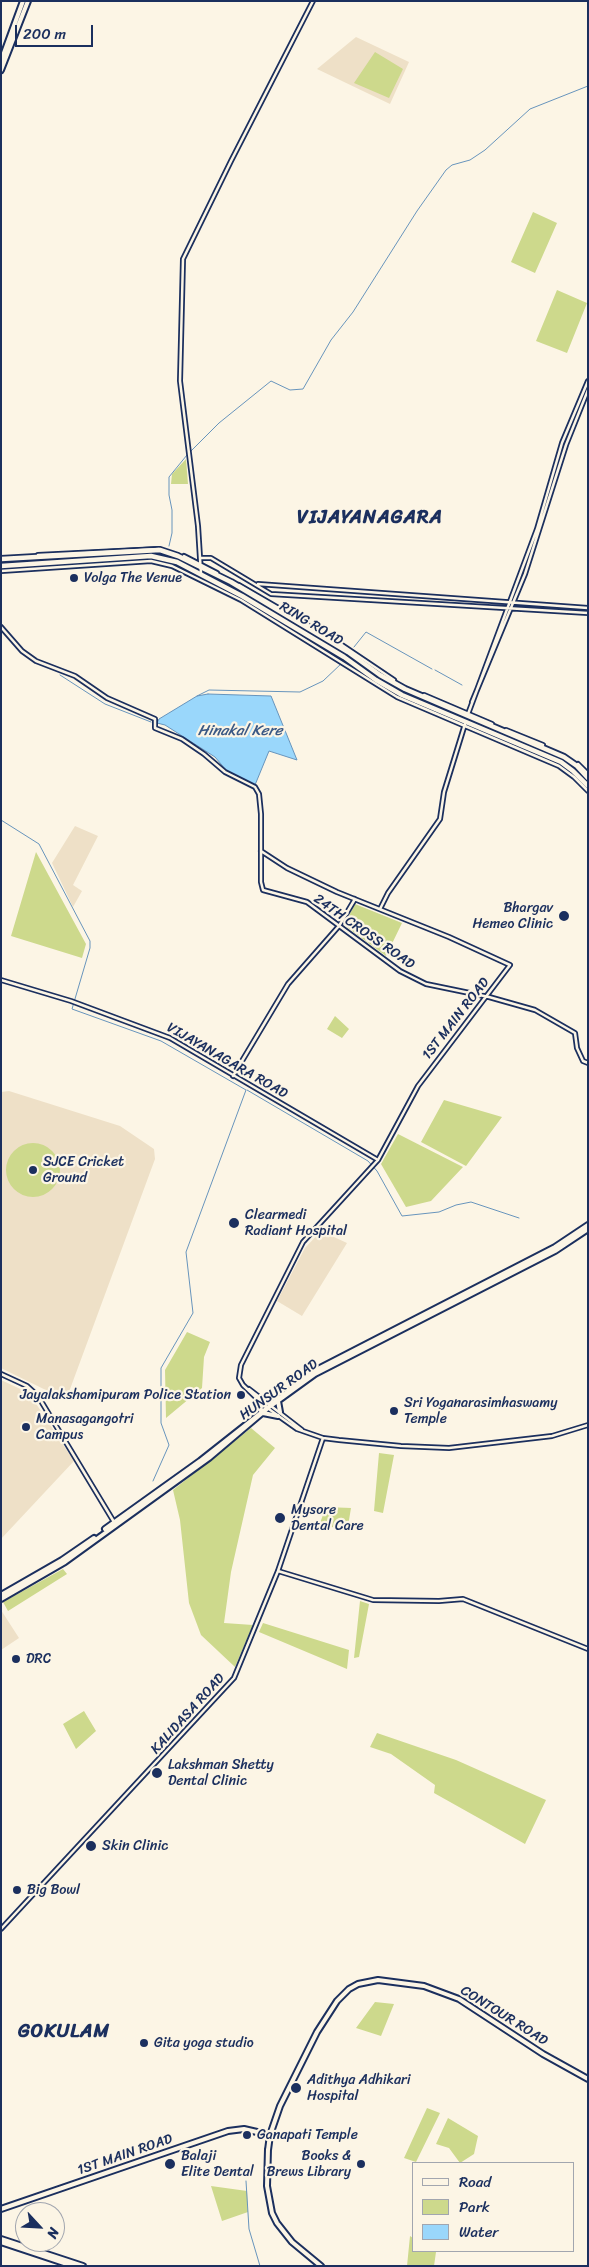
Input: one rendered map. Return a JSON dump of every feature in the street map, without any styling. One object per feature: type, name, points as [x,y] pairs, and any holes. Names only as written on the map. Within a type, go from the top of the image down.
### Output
[{"type":"highway","name":"RING ROAD","points":[[1,558],[160,550],[199,565],[245,590],[355,656],[405,689],[468,714],[564,757],[577,766],[588,778]]},
{"type":"highway","name":"RING ROAD","points":[[1,566],[151,556],[177,562],[344,657],[402,695],[561,762],[588,786]]},
{"type":"main road","points":[[1,61],[23,1]]},
{"type":"main road","points":[[1,70],[28,1]]},
{"type":"main road","points":[[260,1400],[269,1406],[314,1371],[555,1247],[588,1227]]},
{"type":"main road","name":"HUNSUR ROAD","points":[[1,1599],[65,1562],[115,1524],[209,1458],[269,1406],[315,1374],[555,1251],[588,1227]]},
{"type":"main road","points":[[260,1400],[262,1412],[279,1414],[278,1401]]},
{"type":"main road","points":[[1,1595],[62,1560],[115,1524]]},
{"type":"main road","name":"CONTOUR ROAD","points":[[322,2266],[292,2242],[274,2218],[267,2186],[268,2150],[270,2136],[291,2080],[317,2032],[337,2002],[358,1984],[378,1980],[424,1986],[459,1999],[543,2054],[588,2079]]},
{"type":"main road","name":"1ST MAIN ROAD","points":[[1,2209],[228,2132],[244,2129],[270,2136]]},
{"type":"main road","points":[[1,2240],[72,2266]]},
{"type":"main road","points":[[1,2240],[83,2266]]},
{"type":"street","points":[[201,574],[180,381],[183,259],[226,170],[314,1]]},
{"type":"street","points":[[1,627],[22,651],[36,661],[75,676],[107,698],[155,719],[155,728],[182,739],[225,772],[255,787],[259,794],[261,814],[261,851],[287,868],[355,899],[380,908],[388,893],[440,819],[444,792],[471,703],[510,608],[537,529],[562,443],[588,382]]},
{"type":"street","points":[[512,601],[525,574],[566,445],[588,390]]},
{"type":"street","points":[[200,558],[211,558],[271,594],[588,613]]},
{"type":"street","points":[[1,571],[151,561],[172,566],[241,600],[397,697],[465,723],[559,766],[588,791]]},
{"type":"street","points":[[257,584],[588,608]]},
{"type":"street","points":[[342,590],[344,598]]},
{"type":"street","points":[[569,612],[570,606]]},
{"type":"street","points":[[468,714],[562,754],[588,774]]},
{"type":"street","name":"24TH CROSS ROAD","points":[[261,851],[261,882],[263,890],[307,902],[400,971],[419,981],[443,989],[489,997],[535,1010],[575,1033],[577,1048],[583,1061],[588,1063]]},
{"type":"street","points":[[233,1076],[288,984],[338,926],[355,899]]},
{"type":"street","name":"1ST MAIN ROAD","points":[[260,1400],[247,1389],[239,1378],[241,1365],[297,1252],[309,1235],[378,1160],[418,1086],[489,997],[510,965],[380,908]]},
{"type":"street","name":"VIJAYANAGARA ROAD","points":[[1,980],[71,1001],[170,1038],[378,1160]]},
{"type":"street","points":[[1,1374],[27,1386],[38,1396],[115,1524]]},
{"type":"street","points":[[260,1400],[302,1430],[325,1438],[401,1446],[449,1448],[552,1436],[588,1425]]},
{"type":"street","name":"KALIDASA ROAD","points":[[1,1929],[234,1678],[278,1571],[325,1438]]},
{"type":"street","points":[[278,1571],[373,1600],[439,1601],[463,1599],[588,1649]]},
{"type":"shaded area","points":[[356,37],[409,62],[390,104],[317,69]]},
{"type":"shaded area","points":[[75,826],[98,836],[73,885],[82,891],[73,907],[52,863]]},
{"type":"shaded area","points":[[9,1091],[120,1126],[154,1149],[155,1159],[66,1400],[1,1368],[1,1092]]},
{"type":"shaded area","points":[[321,1231],[347,1243],[302,1316],[277,1301],[305,1248]]},
{"type":"shaded area","name":"Manasagangotri Campus","points":[[1,1380],[29,1393],[74,1461],[1,1539]]},
{"type":"shaded area","points":[[1,1610],[19,1638],[1,1650]]},
{"type":"green space","points":[[375,52],[403,69],[389,98],[354,83]]},
{"type":"green space","points":[[533,212],[557,223],[535,273],[511,262]]},
{"type":"green space","points":[[557,290],[587,303],[567,353],[536,341]]},
{"type":"green space","points":[[186,459],[188,484],[171,484],[172,474]]},
{"type":"green space","points":[[36,852],[86,944],[82,958],[11,936]]},
{"type":"green space","points":[[355,904],[402,923],[386,956],[344,925]]},
{"type":"green space","points":[[335,1016],[349,1029],[342,1038],[327,1029]]},
{"type":"green space","points":[[444,1100],[502,1117],[466,1166],[421,1142]]},
{"type":"green space","points":[[398,1134],[463,1167],[431,1201],[406,1207],[381,1164]]},
{"type":"green space","name":"SJCE Cricket Ground","points":[[33,1143],[43,1145],[52,1151],[58,1160],[60,1170],[58,1180],[52,1189],[43,1195],[33,1197],[23,1195],[14,1189],[8,1180],[6,1170],[8,1160],[14,1151],[23,1145]]},
{"type":"green space","points":[[187,1332],[210,1342],[204,1357],[202,1388],[166,1418],[165,1370]]},
{"type":"green space","points":[[251,1428],[275,1448],[253,1475],[231,1572],[224,1623],[253,1625],[235,1667],[201,1635],[189,1603],[180,1520],[173,1490]]},
{"type":"green space","points":[[379,1453],[394,1455],[383,1513],[374,1511]]},
{"type":"green space","points":[[326,1507],[351,1508],[347,1532],[320,1523]]},
{"type":"green space","points":[[63,1569],[67,1574],[8,1611],[3,1602]]},
{"type":"green space","points":[[360,1601],[369,1604],[359,1657],[354,1658]]},
{"type":"green space","points":[[263,1623],[349,1650],[347,1669],[259,1632]]},
{"type":"green space","points":[[84,1711],[96,1731],[76,1749],[63,1724]]},
{"type":"green space","points":[[377,1733],[456,1760],[546,1800],[525,1844],[434,1793],[435,1785],[391,1754],[370,1747]]},
{"type":"green space","points":[[375,2002],[394,2004],[381,2036],[356,2028]]},
{"type":"green space","points":[[427,2108],[440,2113],[416,2162],[404,2158]]},
{"type":"green space","points":[[448,2118],[478,2136],[474,2154],[462,2162],[459,2162],[449,2148],[436,2144]]},
{"type":"green space","points":[[211,2186],[247,2191],[248,2212],[222,2221]]},
{"type":"green space","points":[[410,2236],[412,2237],[412,2252],[436,2252],[434,2266],[407,2266]]},
{"type":"water","name":"Hinakal Kere","points":[[208,694],[271,696],[297,760],[269,751],[255,785],[227,771],[215,757],[165,725],[157,723],[159,719],[197,696]]},
{"type":"waterway","points":[[190,452],[219,423],[271,381],[290,390],[303,389],[331,340],[353,312],[417,211],[446,170],[452,165],[470,160],[485,150],[530,109],[588,86]]},
{"type":"waterway","points":[[169,546],[172,533],[169,477],[187,455]]},
{"type":"waterway","points":[[354,647],[366,632],[432,669]]},
{"type":"waterway","points":[[197,696],[209,690],[300,692],[323,681],[342,663]]},
{"type":"waterway","points":[[435,670],[462,685]]},
{"type":"waterway","points":[[60,675],[105,704],[151,722]]},
{"type":"waterway","points":[[1,820],[39,844],[90,941],[90,948],[72,1009],[161,1041],[246,1090],[186,1252],[193,1313],[161,1368],[161,1423],[169,1445],[153,1481]]},
{"type":"waterway","points":[[247,1090],[368,1161],[377,1171],[402,1216],[439,1212],[456,1205],[471,1202],[519,1218]]},
{"type":"waterway","points":[[246,2181],[249,2229],[260,2266]]},
{"type":"place","name":"Volga The Venue","points":[[74,578]]},
{"type":"place","name":"Bhargav Hemeo Clinic","points":[[564,916]]},
{"type":"place","name":"SJCE Cricket Ground","points":[[33,1170]]},
{"type":"place","name":"Clearmedi Radiant Hospital","points":[[234,1223]]},
{"type":"place","name":"Jayalakshamipuram Police Station","points":[[241,1395]]},
{"type":"place","name":"Sri Yoganarasimhaswamy Temple","points":[[394,1411]]},
{"type":"place","name":"Manasagangotri Campus","points":[[26,1427]]},
{"type":"place","name":"Mysore Dental Care","points":[[280,1518]]},
{"type":"place","name":"DRC","points":[[16,1659]]},
{"type":"place","name":"Lakshman Shetty Dental Clinic","points":[[157,1773]]},
{"type":"place","name":"Skin Clinic","points":[[91,1846]]},
{"type":"place","name":"Big Bowl","points":[[17,1890]]},
{"type":"place","name":"Gita yoga studio","points":[[144,2043]]},
{"type":"place","name":"Adithya Adhikari Hospital","points":[[296,2088]]},
{"type":"place","name":"Ganapati Temple","points":[[247,2135]]},
{"type":"place","name":"Balaji Elite Dental","points":[[170,2164]]},
{"type":"place","name":"Books & Brews Library","points":[[361,2164]]},
{"type":"district","name":"VIJAYANAGARA","points":[[370,518]]},
{"type":"district","name":"GOKULAM","points":[[64,2032]]}]
